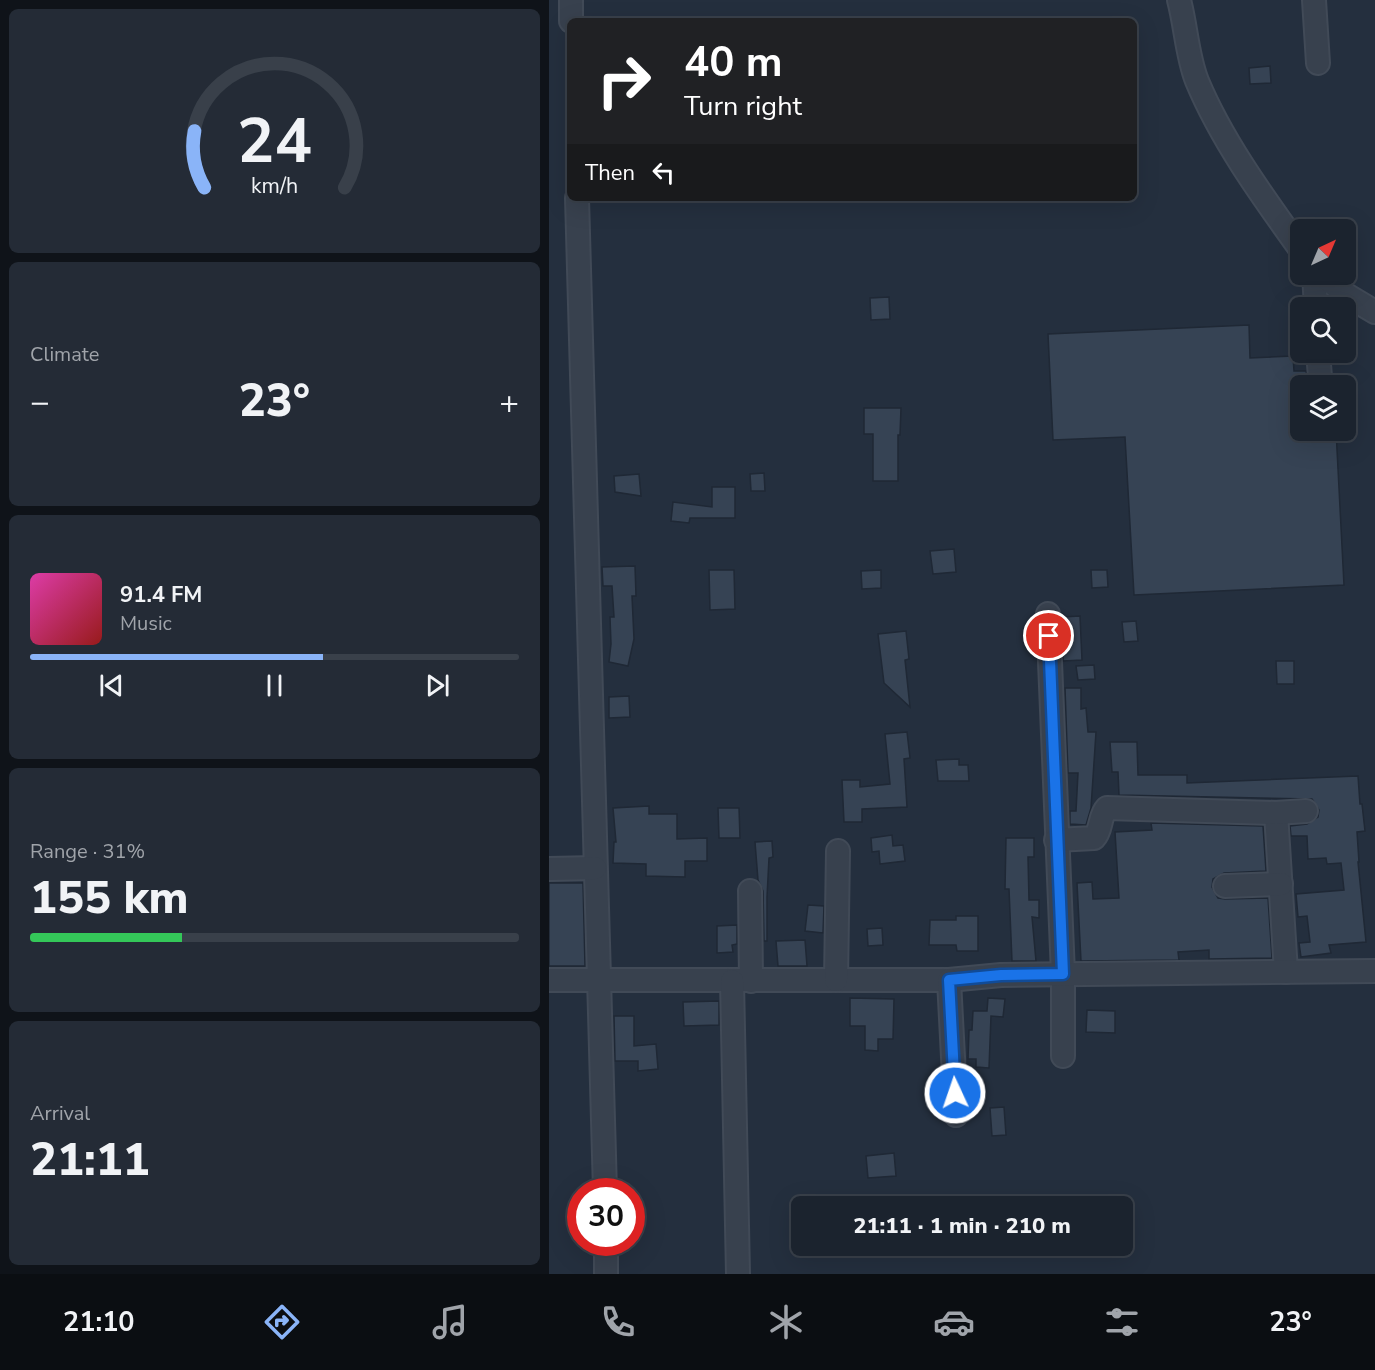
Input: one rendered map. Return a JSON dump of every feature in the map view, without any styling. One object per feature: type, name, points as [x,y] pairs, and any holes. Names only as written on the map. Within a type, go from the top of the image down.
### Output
[{"type":"street","points":[[571,0],[571,18]]},
{"type":"street","points":[[1179,0],[1197,79],[1234,148],[1264,198],[1290,235]]},
{"type":"street","points":[[1314,0],[1318,63]]},
{"type":"street","points":[[577,201],[605,1178]]},
{"type":"street","points":[[1334,285],[1375,312]]},
{"type":"street","points":[[1048,614],[1063,974],[1063,1056]]},
{"type":"street","points":[[1056,840],[1094,838],[1098,834],[1103,814],[1107,808],[1276,813],[1306,811]]},
{"type":"street","points":[[1276,813],[1286,972]]},
{"type":"street","points":[[836,980],[838,851]]},
{"type":"street","points":[[549,869],[595,868]]},
{"type":"street","points":[[1225,886],[1281,884]]},
{"type":"street","points":[[738,1274],[741,981],[750,891]]},
{"type":"street","points":[[549,980],[949,980],[1001,975],[1375,971]]},
{"type":"street","points":[[949,980],[956,1115]]},
{"type":"street","points":[[606,1256],[606,1274]]},
{"type":"building","points":[[1270,66],[1271,83],[1250,84],[1249,68]]},
{"type":"building","points":[[889,297],[890,319],[871,320],[870,298]]},
{"type":"building","points":[[1249,325],[1250,358],[1290,356],[1294,371],[1306,371],[1307,375],[1290,375],[1290,441],[1337,441],[1344,585],[1134,595],[1125,437],[1053,440],[1048,334]]},
{"type":"building","points":[[864,408],[901,408],[900,435],[898,435],[898,481],[873,481],[873,434],[864,434]]},
{"type":"building","points":[[764,473],[765,491],[751,491],[750,474]]},
{"type":"building","points":[[639,474],[641,496],[615,492],[614,476]]},
{"type":"building","points":[[712,487],[735,487],[735,518],[690,518],[689,523],[671,521],[673,502],[712,507]]},
{"type":"building","points":[[954,549],[956,572],[933,574],[930,551]]},
{"type":"building","points":[[635,566],[636,596],[632,596],[634,639],[628,666],[609,662],[610,617],[614,617],[612,586],[603,586],[602,567]]},
{"type":"building","points":[[709,570],[734,570],[735,609],[710,610]]},
{"type":"building","points":[[881,570],[881,588],[862,589],[861,571]]},
{"type":"building","points":[[1091,570],[1107,570],[1108,587],[1092,588]]},
{"type":"building","points":[[1080,616],[1082,660],[1063,661],[1062,617]]},
{"type":"building","points":[[1136,621],[1138,641],[1124,642],[1122,622]]},
{"type":"building","points":[[906,631],[909,659],[905,660],[910,707],[884,683],[878,634]]},
{"type":"building","points":[[1276,661],[1294,661],[1294,684],[1277,684]]},
{"type":"building","points":[[1094,665],[1095,679],[1078,680],[1076,666]]},
{"type":"building","points":[[1065,688],[1081,688],[1081,709],[1086,708],[1088,732],[1096,732],[1091,808],[1086,825],[1070,824],[1070,811],[1076,811],[1078,773],[1068,773]]},
{"type":"building","points":[[629,696],[630,717],[609,718],[609,697]]},
{"type":"building","points":[[907,732],[910,758],[904,759],[907,807],[862,809],[862,822],[844,822],[842,780],[860,780],[860,787],[890,784],[885,734]]},
{"type":"building","points":[[1110,742],[1137,742],[1138,775],[1187,775],[1187,783],[1358,776],[1365,831],[1357,832],[1366,942],[1329,945],[1331,953],[1301,957],[1299,943],[1310,942],[1307,916],[1298,917],[1296,894],[1344,890],[1341,863],[1327,864],[1326,858],[1308,859],[1307,836],[1291,836],[1290,826],[1307,824],[1318,817],[1319,810],[1312,799],[1119,795],[1118,772],[1112,772]]},
{"type":"building","points":[[959,759],[959,765],[968,765],[969,781],[938,781],[936,760]]},
{"type":"building","points":[[649,806],[649,814],[677,814],[677,839],[707,838],[707,861],[685,861],[685,877],[646,876],[646,864],[613,863],[614,842],[616,842],[613,808]]},
{"type":"building","points":[[718,808],[739,808],[740,838],[719,838]]},
{"type":"building","points":[[1151,823],[1263,826],[1266,871],[1224,873],[1213,879],[1212,887],[1218,898],[1268,898],[1272,958],[1209,959],[1209,950],[1178,952],[1179,960],[1081,961],[1077,883],[1092,882],[1093,899],[1119,898],[1115,832],[1152,830]]},
{"type":"building","points":[[892,835],[893,846],[903,845],[905,861],[880,864],[879,851],[872,852],[871,838]]},
{"type":"building","points":[[1006,838],[1034,838],[1034,857],[1028,857],[1029,900],[1039,900],[1039,918],[1032,917],[1036,961],[1012,961],[1009,889],[1005,889]]},
{"type":"building","points":[[772,841],[773,857],[769,858],[767,897],[767,941],[764,941],[763,891],[758,880],[755,842]]},
{"type":"building","points":[[549,883],[583,883],[585,966],[549,966]]},
{"type":"building","points":[[808,905],[824,906],[823,933],[805,931]]},
{"type":"building","points":[[956,916],[978,916],[978,951],[957,951],[956,945],[929,945],[930,920],[956,920]]},
{"type":"building","points":[[737,925],[737,944],[732,945],[733,952],[717,953],[717,926]]},
{"type":"building","points":[[882,928],[883,945],[868,946],[867,929]]},
{"type":"building","points":[[805,940],[807,966],[778,966],[776,941]]},
{"type":"building","points":[[850,998],[894,999],[893,1039],[878,1039],[878,1051],[865,1050],[865,1026],[850,1026]]},
{"type":"building","points":[[988,998],[1005,999],[1003,1017],[991,1016],[989,1068],[976,1067],[976,1059],[968,1059],[969,1030],[972,1030],[973,1011],[987,1011]]},
{"type":"building","points":[[719,1001],[719,1025],[684,1026],[683,1002]]},
{"type":"building","points":[[1087,1010],[1115,1011],[1115,1033],[1086,1032]]},
{"type":"building","points":[[614,1016],[634,1016],[634,1046],[656,1044],[658,1069],[638,1071],[638,1061],[615,1061]]},
{"type":"building","points":[[1004,1107],[1006,1135],[992,1136],[990,1108]]},
{"type":"building","points":[[894,1153],[896,1176],[868,1178],[866,1156]]},
{"type":"route","points":[[955,1093],[949,980],[1001,975],[1063,974],[1049,636]]}]
